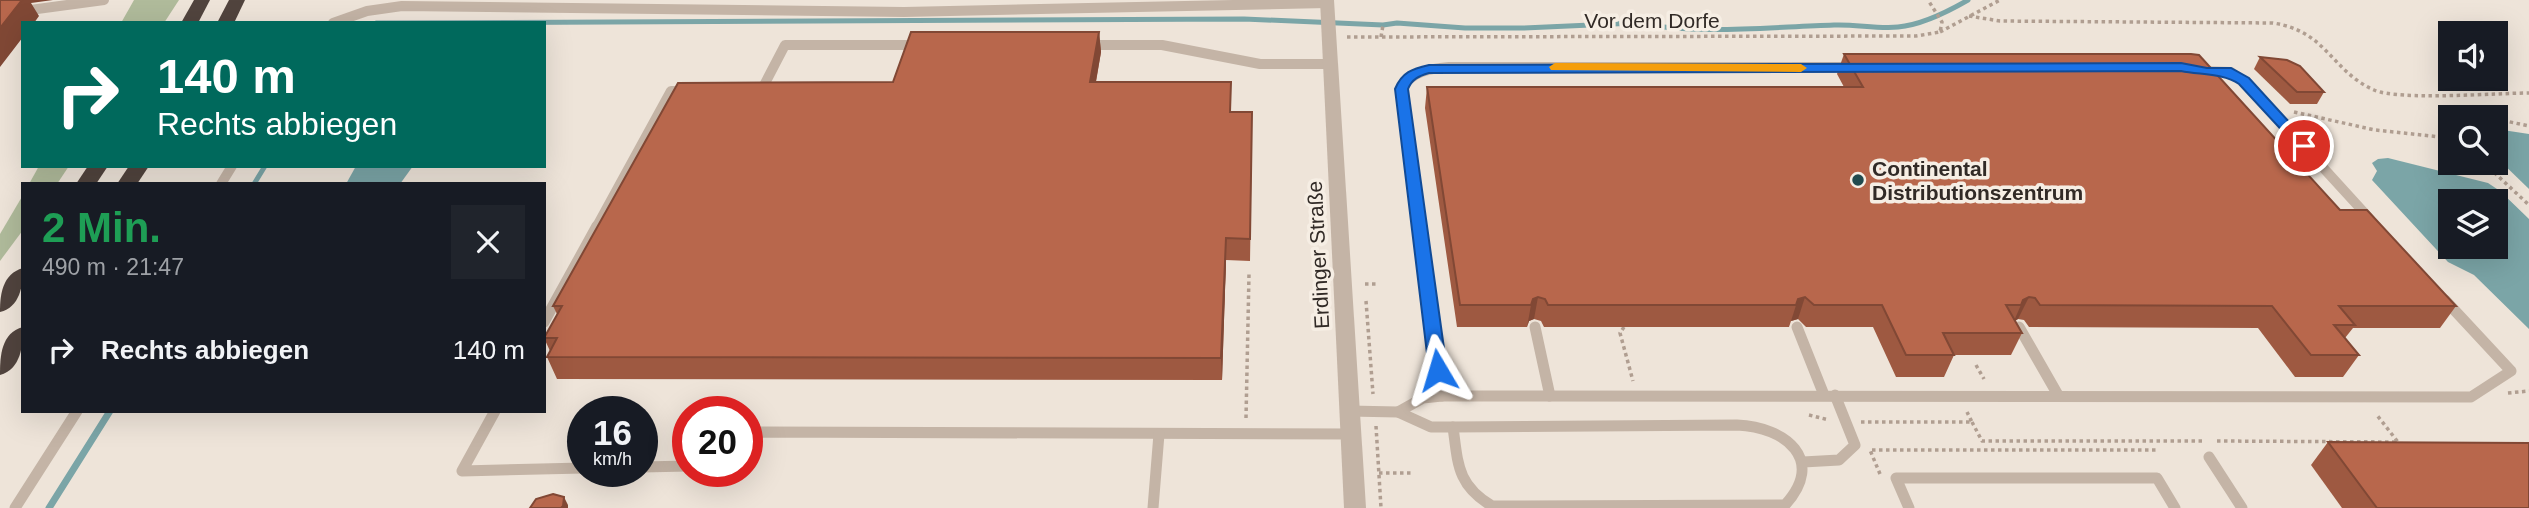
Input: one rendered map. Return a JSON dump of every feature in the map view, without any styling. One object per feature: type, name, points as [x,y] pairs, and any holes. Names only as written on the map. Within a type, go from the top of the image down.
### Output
[{"type":"highway","points":[[190,21],[202,0]]},
{"type":"highway","points":[[226,21],[237,0]]},
{"type":"highway","points":[[0,305],[21,278]]},
{"type":"highway","points":[[0,367],[21,338]]},
{"type":"street","name":"Erdinger Straße","points":[[1327,17],[1355,508]]},
{"type":"lane","points":[[0,14],[104,0]]},
{"type":"lane","points":[[338,21],[367,10],[402,6],[1327,17]]},
{"type":"lane","points":[[750,91],[764,91],[785,44],[925,45]]},
{"type":"lane","points":[[1079,45],[1162,45],[1260,64],[1329,64]]},
{"type":"lane","points":[[1442,396],[1401,89],[1405,79],[1422,71],[1449,67],[1861,67]]},
{"type":"lane","points":[[2194,70],[2231,72],[2244,81],[2379,228]]},
{"type":"lane","points":[[546,318],[671,91],[698,91]]},
{"type":"lane","points":[[1398,412],[1423,398],[1442,396],[2471,397],[2511,371],[2436,289]]},
{"type":"lane","points":[[1535,327],[1550,396]]},
{"type":"lane","points":[[1797,327],[1855,445],[1849,456],[1834,463],[1803,462]]},
{"type":"lane","points":[[2019,327],[2058,396]]},
{"type":"lane","points":[[1349,411],[1398,412],[1431,427],[1453,427],[1763,427],[1781,435],[1794,448],[1803,462],[1804,478],[1797,495],[1785,505],[1492,506],[1476,497],[1462,481],[1453,427]]},
{"type":"lane","points":[[15,508],[76,413]]},
{"type":"lane","points":[[494,413],[462,471],[567,468]]},
{"type":"lane","points":[[763,432],[1351,434]]},
{"type":"lane","points":[[1153,508],[1159,434]]},
{"type":"lane","points":[[2208,457],[2242,508]]},
{"type":"lane","points":[[1909,508],[1896,478],[2157,478],[2175,508]]},
{"type":"path","points":[[1940,32],[2000,0]]},
{"type":"path","points":[[1929,2],[1942,22],[1940,32]]},
{"type":"path","points":[[1969,16],[2000,21],[2260,21],[2284,24],[2311,35],[2357,83],[2387,95],[2529,93]]},
{"type":"path","name":"Vor dem Dorfe","points":[[1327,17],[1381,37],[1916,36],[1940,32]]},
{"type":"path","points":[[1381,37],[1383,25]]},
{"type":"path","points":[[2270,110],[2306,114],[2375,130],[2438,137]]},
{"type":"path","points":[[2508,122],[2529,126]]},
{"type":"path","points":[[2497,175],[2529,205]]},
{"type":"path","points":[[1246,434],[1249,274]]},
{"type":"path","points":[[1365,284],[1378,284]]},
{"type":"path","points":[[1620,333],[1624,327]]},
{"type":"path","points":[[1982,441],[2398,442],[2362,397]]},
{"type":"path","points":[[1972,422],[1986,450]]},
{"type":"path","points":[[1885,485],[1870,450],[2159,450]]},
{"type":"path","points":[[1379,473],[1414,473]]},
{"type":"green space","points":[[134,0],[179,0],[165,21],[122,21]]},
{"type":"green space","points":[[38,168],[68,168],[58,182],[30,182]]},
{"type":"green space","points":[[21,198],[21,233],[0,261],[0,234]]},
{"type":"water","points":[[2508,131],[2529,134],[2529,189],[2508,169]]},
{"type":"water","points":[[2388,158],[2438,170],[2438,175],[2456,175],[2488,183],[2497,189],[2438,189],[2438,251],[2372,180],[2377,171],[2372,163]]},
{"type":"water","points":[[355,168],[412,168],[401,182],[347,182]]},
{"type":"water","points":[[2508,199],[2529,219],[2529,329],[2474,275],[2445,259],[2508,259]]},
{"type":"building","points":[[0,0],[22,0],[0,28]]},
{"type":"building","points":[[911,32],[1099,32],[1090,82],[1231,82],[1230,112],[1252,112],[1250,239],[1226,238],[1221,358],[547,357],[557,338],[546,338],[546,334],[562,306],[553,306],[678,83],[893,82]]},
{"type":"building","name":"Continental Distributionszentrum","points":[[1844,54],[2199,55],[2340,210],[2367,210],[2456,306],[2339,306],[2355,325],[2334,325],[2359,355],[2311,355],[2272,306],[2040,305],[2035,298],[2029,297],[2023,300],[2021,305],[2006,305],[2022,333],[1943,333],[1954,355],[1906,355],[1882,305],[1814,305],[1805,297],[1798,299],[1796,305],[1548,305],[1545,299],[1538,297],[1533,299],[1531,305],[1460,305],[1427,87],[1863,87]]},
{"type":"building","points":[[2260,57],[2287,60],[2300,66],[2324,92],[2297,92]]},
{"type":"building","points":[[2328,442],[2529,443],[2529,508],[2377,508]]},
{"type":"building","points":[[553,494],[564,497],[561,508],[530,508],[536,499]]},
{"type":"waterway","points":[[546,22],[1244,19],[1383,25],[1397,23],[1465,28],[1635,23],[1684,29],[1842,25],[1890,27],[1907,26],[1925,20],[1968,0]]},
{"type":"waterway","points":[[255,182],[264,168]]},
{"type":"waterway","points":[[49,508],[109,413]]},
{"type":"slow traffic","points":[[1555,67],[1801,68]]},
{"type":"place","name":"Continental Distributionszentrum","points":[[1858,180]]},
{"type":"route","points":[[1438,370],[1401,89],[1405,79],[1415,72],[1449,67],[2181,67],[2207,72],[2231,72],[2244,81],[2304,146]]}]
